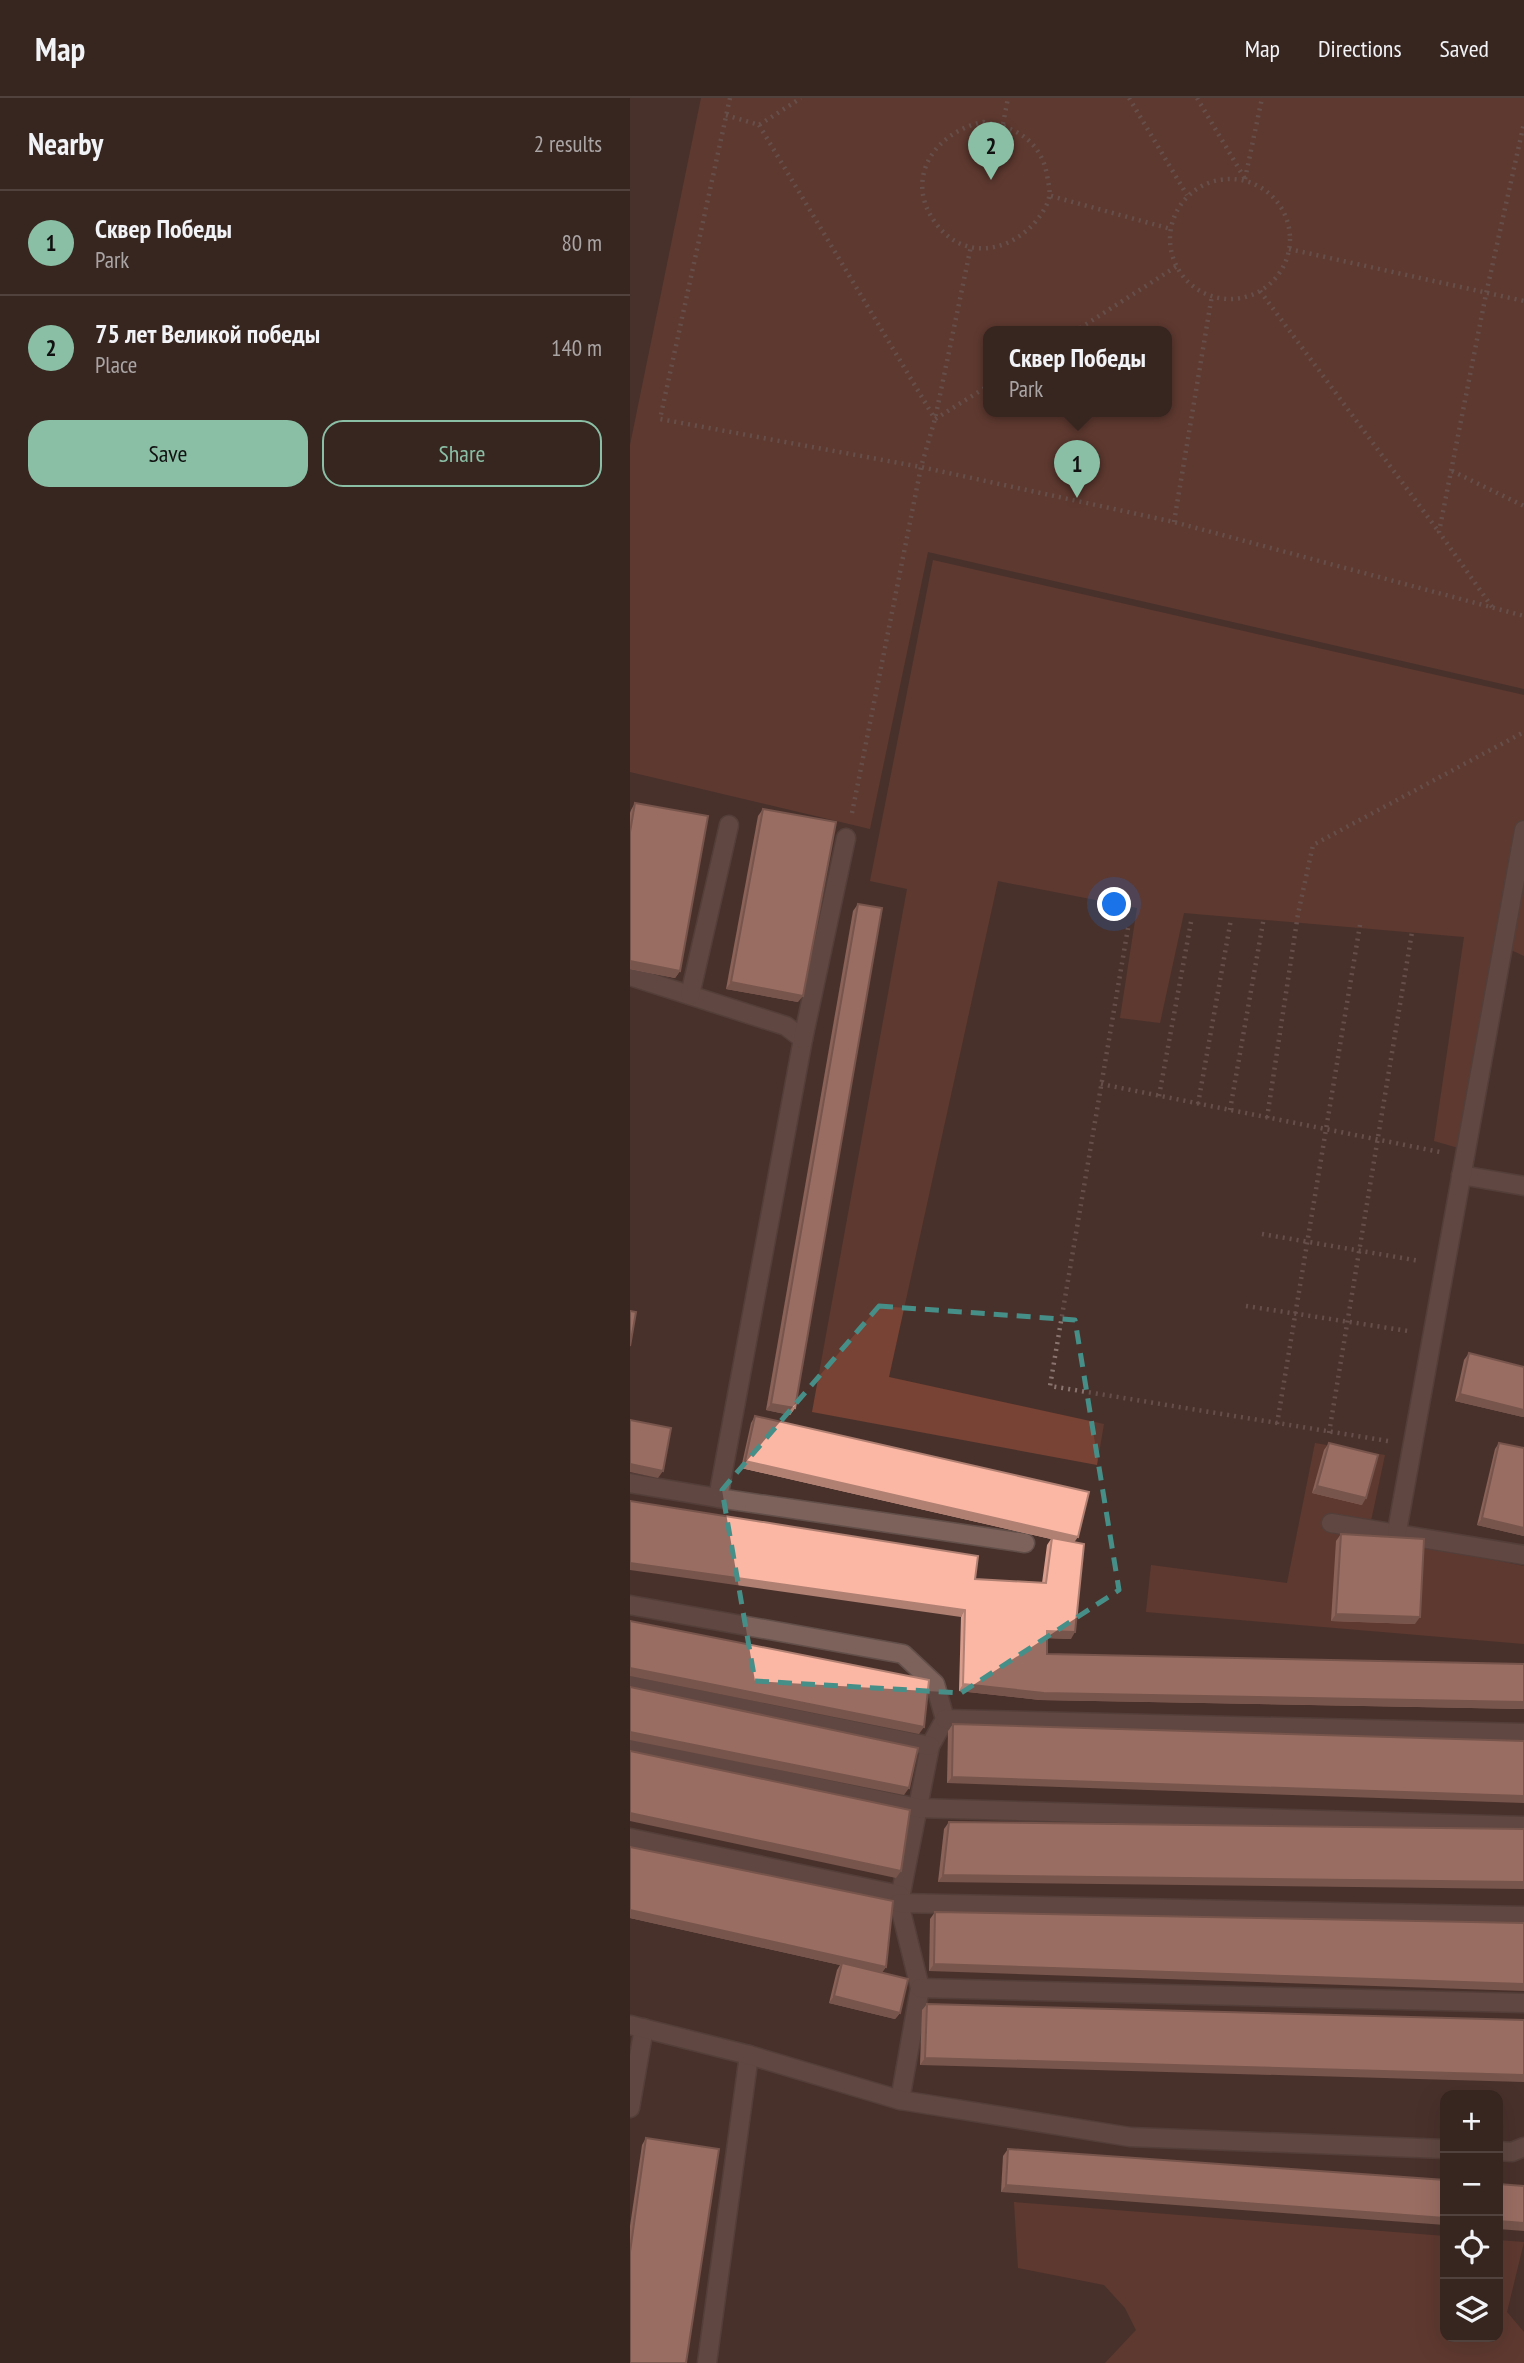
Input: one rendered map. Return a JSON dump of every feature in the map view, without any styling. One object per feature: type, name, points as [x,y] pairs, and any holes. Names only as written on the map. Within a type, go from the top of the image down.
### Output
[{"type":"street","points":[[690,995],[729,825]]},
{"type":"street","points":[[1396,1531],[1524,830]]},
{"type":"street","points":[[718,1498],[803,1039],[846,838]]},
{"type":"street","points":[[630,976],[786,1026],[803,1039]]},
{"type":"street","points":[[1461,1175],[1524,1185]]},
{"type":"street","points":[[630,1483],[1025,1543]]},
{"type":"street","points":[[1331,1523],[1396,1531],[1524,1555]]},
{"type":"street","points":[[630,1605],[903,1654],[935,1685],[945,1719],[930,1746],[900,1899],[920,1988],[900,2100]]},
{"type":"street","points":[[630,1685],[930,1746]]},
{"type":"street","points":[[945,1719],[1524,1733]]},
{"type":"street","points":[[630,1748],[918,1808],[1524,1826]]},
{"type":"street","points":[[630,1838],[900,1899],[1524,1916]]},
{"type":"street","points":[[920,1988],[1524,2003]]},
{"type":"street","points":[[630,2108],[637,2026],[749,2055],[900,2100],[1130,2137],[1440,2149]]},
{"type":"street","points":[[707,2363],[749,2055]]},
{"type":"street","points":[[1503,2151],[1512,2152],[1524,2147]]},
{"type":"path","points":[[730,98],[660,419],[921,467],[1174,522],[1524,616]]},
{"type":"path","points":[[759,125],[801,98]]},
{"type":"path","points":[[1003,124],[1008,98]]},
{"type":"path","points":[[1129,98],[1187,195]]},
{"type":"path","points":[[1197,98],[1245,180]]},
{"type":"path","points":[[1245,180],[1262,98]]},
{"type":"path","points":[[726,115],[759,125],[936,419]]},
{"type":"path","points":[[983,122],[1003,124],[1021,133],[1037,148],[1046,167],[1051,196],[1032,228],[1016,241],[995,248],[971,246],[954,240],[937,226],[927,209],[923,189],[924,169],[933,151],[955,131],[983,122]]},
{"type":"path","points":[[1439,532],[1486,294],[1524,123]]},
{"type":"path","points":[[1225,178],[1245,180],[1264,188],[1278,202],[1288,220],[1289,249],[1286,261],[1276,278],[1260,291],[1242,298],[1223,299],[1189,282],[1177,266],[1171,248],[1171,229],[1177,211],[1187,195],[1225,178]]},
{"type":"path","points":[[1051,196],[1171,229]]},
{"type":"path","points":[[846,838],[921,467],[936,419],[971,246]]},
{"type":"path","points":[[1289,249],[1524,301]]},
{"type":"path","points":[[1083,326],[1177,266]]},
{"type":"path","points":[[1260,291],[1492,607]]},
{"type":"path","points":[[1174,522],[1212,295]]},
{"type":"path","points":[[936,419],[983,389]]},
{"type":"path","points":[[1452,471],[1524,506]]},
{"type":"path","points":[[1266,1118],[1298,914],[1313,845],[1524,732]]},
{"type":"path","points":[[1230,1110],[1264,917]]},
{"type":"path","points":[[1198,1104],[1231,919]]},
{"type":"path","points":[[1159,1096],[1191,922]]},
{"type":"path","points":[[1277,1424],[1360,925]]},
{"type":"path","points":[[1128,928],[1051,1386],[1413,1445]]},
{"type":"path","points":[[1329,1433],[1412,932]]},
{"type":"path","points":[[1101,1084],[1465,1157]]},
{"type":"path","points":[[1262,1234],[1446,1265]]},
{"type":"path","points":[[1245,1306],[1433,1335]]},
{"type":"highlighted area","points":[[879,1306],[1075,1320],[1119,1590],[961,1693],[755,1681],[722,1490]]},
{"type":"shaded area","points":[[701,98],[1524,98],[1524,689],[928,552],[870,829],[630,772],[630,445]]},
{"type":"shaded area","points":[[933,560],[1524,695],[1524,956],[1496,943],[1462,1149],[1434,1141],[1464,937],[1184,913],[1160,1023],[1120,1018],[1137,908],[998,881],[889,1377],[1104,1424],[1097,1465],[812,1412],[907,889],[870,881]]},
{"type":"shaded area","points":[[1315,1443],[1385,1455],[1368,1535],[1524,1566],[1524,1644],[1146,1612],[1151,1565],[1287,1583]]},
{"type":"shaded area","points":[[1014,2202],[1440,2236],[1440,2342],[1503,2342],[1503,2240],[1524,2242],[1507,2312],[1524,2332],[1524,2363],[1105,2363],[1136,2330],[1125,2308],[1104,2285],[1018,2268]]},
{"type":"building","points":[[635,803],[708,816],[680,971],[630,961],[630,832]]},
{"type":"building","points":[[763,809],[836,822],[803,996],[731,982]]},
{"type":"building","points":[[858,904],[882,908],[795,1408],[771,1404]]},
{"type":"building","points":[[630,1311],[636,1312],[630,1346]]},
{"type":"building","points":[[1469,1353],[1524,1367],[1524,1410],[1460,1394]]},
{"type":"building","points":[[755,1416],[1089,1492],[1078,1537],[745,1461]]},
{"type":"building","points":[[630,1420],[671,1428],[663,1471],[630,1464]]},
{"type":"building","points":[[1329,1443],[1378,1455],[1366,1498],[1317,1486]]},
{"type":"building","points":[[1499,1443],[1524,1448],[1524,1528],[1482,1518]]},
{"type":"building","points":[[630,1501],[978,1556],[975,1579],[1046,1583],[1052,1538],[1084,1544],[1075,1632],[1047,1631],[1047,1654],[1524,1664],[1524,1702],[1044,1693],[963,1684],[965,1610],[630,1563]]},
{"type":"building","points":[[1341,1534],[1424,1539],[1420,1617],[1336,1614]]},
{"type":"building","points":[[630,1621],[929,1680],[924,1727],[630,1668]]},
{"type":"building","points":[[630,1687],[918,1748],[909,1788],[630,1732]]},
{"type":"building","points":[[953,1724],[1524,1741],[1524,1796],[952,1777]]},
{"type":"building","points":[[630,1751],[910,1810],[901,1871],[630,1813]]},
{"type":"building","points":[[949,1822],[1524,1829],[1524,1882],[943,1875]]},
{"type":"building","points":[[630,1847],[893,1901],[886,1967],[630,1910]]},
{"type":"building","points":[[935,1912],[1524,1923],[1524,1984],[934,1964]]},
{"type":"building","points":[[842,1963],[908,1979],[900,2013],[834,1996]]},
{"type":"building","points":[[927,2004],[1524,2020],[1524,2075],[925,2058]]},
{"type":"building","points":[[646,2138],[719,2149],[686,2363],[630,2363],[630,2252]]},
{"type":"building","points":[[1008,2149],[1440,2180],[1440,2218],[1006,2185]]},
{"type":"building","points":[[1503,2184],[1524,2186],[1524,2223],[1503,2221]]},
{"type":"place","name":"75 лет Великой победы","points":[[991,180]]},
{"type":"place","name":"Сквер Победы","points":[[1077,498]]}]
